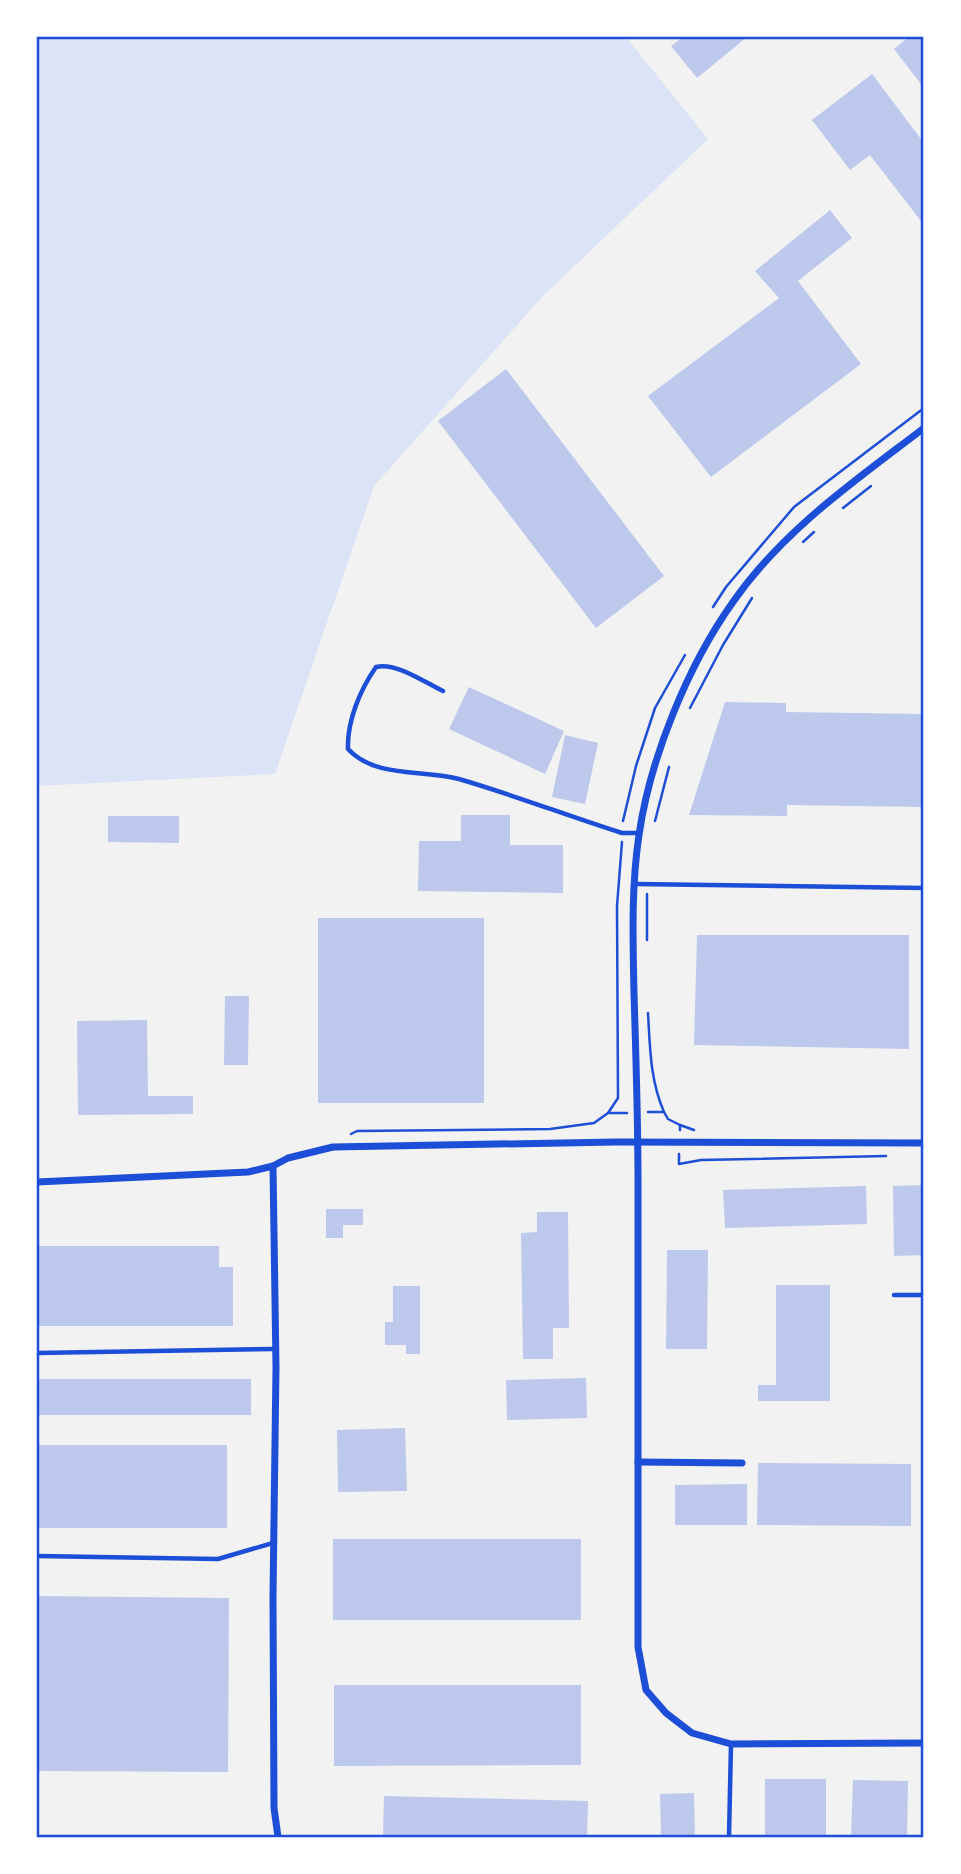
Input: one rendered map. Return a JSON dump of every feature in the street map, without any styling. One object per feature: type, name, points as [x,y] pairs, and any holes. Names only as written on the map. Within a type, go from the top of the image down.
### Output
[{"type":"street","points":[[924,428],[785,539],[733,601],[699,657],[673,712],[654,770],[639,833],[632,909],[638,1144],[638,1647],[646,1690],[666,1713],[692,1733],[731,1744],[924,1743]]},
{"type":"street","points":[[37,1182],[248,1172],[273,1166],[288,1158],[333,1147],[616,1142],[924,1143]]},
{"type":"street","points":[[273,1166],[276,1349],[274,1808],[278,1837]]},
{"type":"street","points":[[638,1462],[742,1463]]},
{"type":"lane","points":[[443,691],[383,665],[376,667],[358,702],[348,749],[357,758],[394,771],[457,778],[622,832],[639,833]]},
{"type":"lane","points":[[635,884],[924,888]]},
{"type":"lane","points":[[894,1295],[924,1295]]},
{"type":"lane","points":[[37,1353],[276,1349]]},
{"type":"lane","points":[[37,1556],[218,1559],[274,1543]]},
{"type":"lane","points":[[729,1837],[731,1744]]},
{"type":"path","points":[[841,509],[872,484]]},
{"type":"path","points":[[795,550],[822,525]]},
{"type":"path","points":[[687,714],[723,645],[753,598]]},
{"type":"path","points":[[652,832],[670,760]]},
{"type":"path","points":[[646,949],[647,884]]},
{"type":"path","points":[[648,1001],[651,1068],[656,1096],[664,1112]]},
{"type":"shaded area","points":[[37,37],[626,37],[708,139],[542,297],[374,486],[275,774],[37,786]]},
{"type":"building","points":[[683,37],[747,37],[697,78],[671,46]]},
{"type":"building","points":[[909,37],[924,37],[924,88],[894,49]]},
{"type":"building","points":[[872,74],[924,143],[924,225],[870,155],[850,170],[812,120]]},
{"type":"building","points":[[830,210],[852,238],[798,281],[861,364],[711,477],[648,396],[779,298],[755,271]]},
{"type":"building","points":[[506,369],[664,576],[596,628],[438,421]]},
{"type":"building","points":[[469,687],[564,731],[545,774],[449,729]]},
{"type":"building","points":[[725,702],[786,703],[786,712],[924,714],[924,807],[787,805],[787,816],[689,815]]},
{"type":"building","points":[[565,735],[598,743],[585,804],[552,797]]},
{"type":"building","points":[[461,815],[510,815],[510,845],[563,845],[563,893],[418,891],[419,841],[461,841]]},
{"type":"building","points":[[108,816],[179,816],[179,843],[108,842]]},
{"type":"building","points":[[318,918],[484,918],[484,1103],[318,1103]]},
{"type":"building","points":[[697,935],[909,935],[909,1049],[694,1045]]},
{"type":"building","points":[[225,996],[249,996],[248,1065],[224,1065]]},
{"type":"building","points":[[147,1020],[148,1096],[193,1096],[193,1114],[78,1115],[77,1021]]},
{"type":"building","points":[[924,1185],[924,1255],[894,1256],[893,1186]]},
{"type":"building","points":[[866,1186],[867,1224],[725,1228],[723,1190]]},
{"type":"building","points":[[326,1209],[363,1209],[363,1225],[343,1225],[343,1238],[326,1238]]},
{"type":"building","points":[[537,1212],[568,1212],[569,1328],[553,1328],[553,1359],[523,1359],[521,1233],[537,1232]]},
{"type":"building","points":[[37,1246],[219,1246],[219,1267],[233,1267],[233,1326],[37,1326]]},
{"type":"building","points":[[667,1250],[708,1250],[707,1349],[666,1349]]},
{"type":"building","points":[[776,1285],[830,1285],[830,1401],[758,1401],[758,1385],[776,1385]]},
{"type":"building","points":[[393,1286],[420,1286],[420,1354],[406,1354],[406,1345],[385,1345],[385,1322],[393,1322]]},
{"type":"building","points":[[586,1378],[587,1418],[507,1420],[506,1380]]},
{"type":"building","points":[[37,1379],[251,1379],[251,1415],[37,1415]]},
{"type":"building","points":[[405,1428],[407,1491],[338,1492],[337,1430]]},
{"type":"building","points":[[37,1445],[227,1445],[227,1528],[37,1528]]},
{"type":"building","points":[[758,1463],[911,1464],[911,1526],[757,1525]]},
{"type":"building","points":[[747,1484],[747,1525],[675,1525],[675,1485]]},
{"type":"building","points":[[333,1539],[581,1539],[581,1620],[333,1620]]},
{"type":"building","points":[[37,1596],[229,1598],[228,1772],[37,1771]]},
{"type":"building","points":[[334,1685],[581,1685],[581,1765],[334,1766]]},
{"type":"building","points":[[765,1779],[826,1779],[826,1837],[765,1837]]},
{"type":"building","points":[[853,1780],[908,1781],[907,1837],[851,1837]]},
{"type":"building","points":[[694,1793],[695,1837],[661,1837],[660,1794]]},
{"type":"building","points":[[384,1796],[588,1801],[587,1837],[383,1837]]}]
